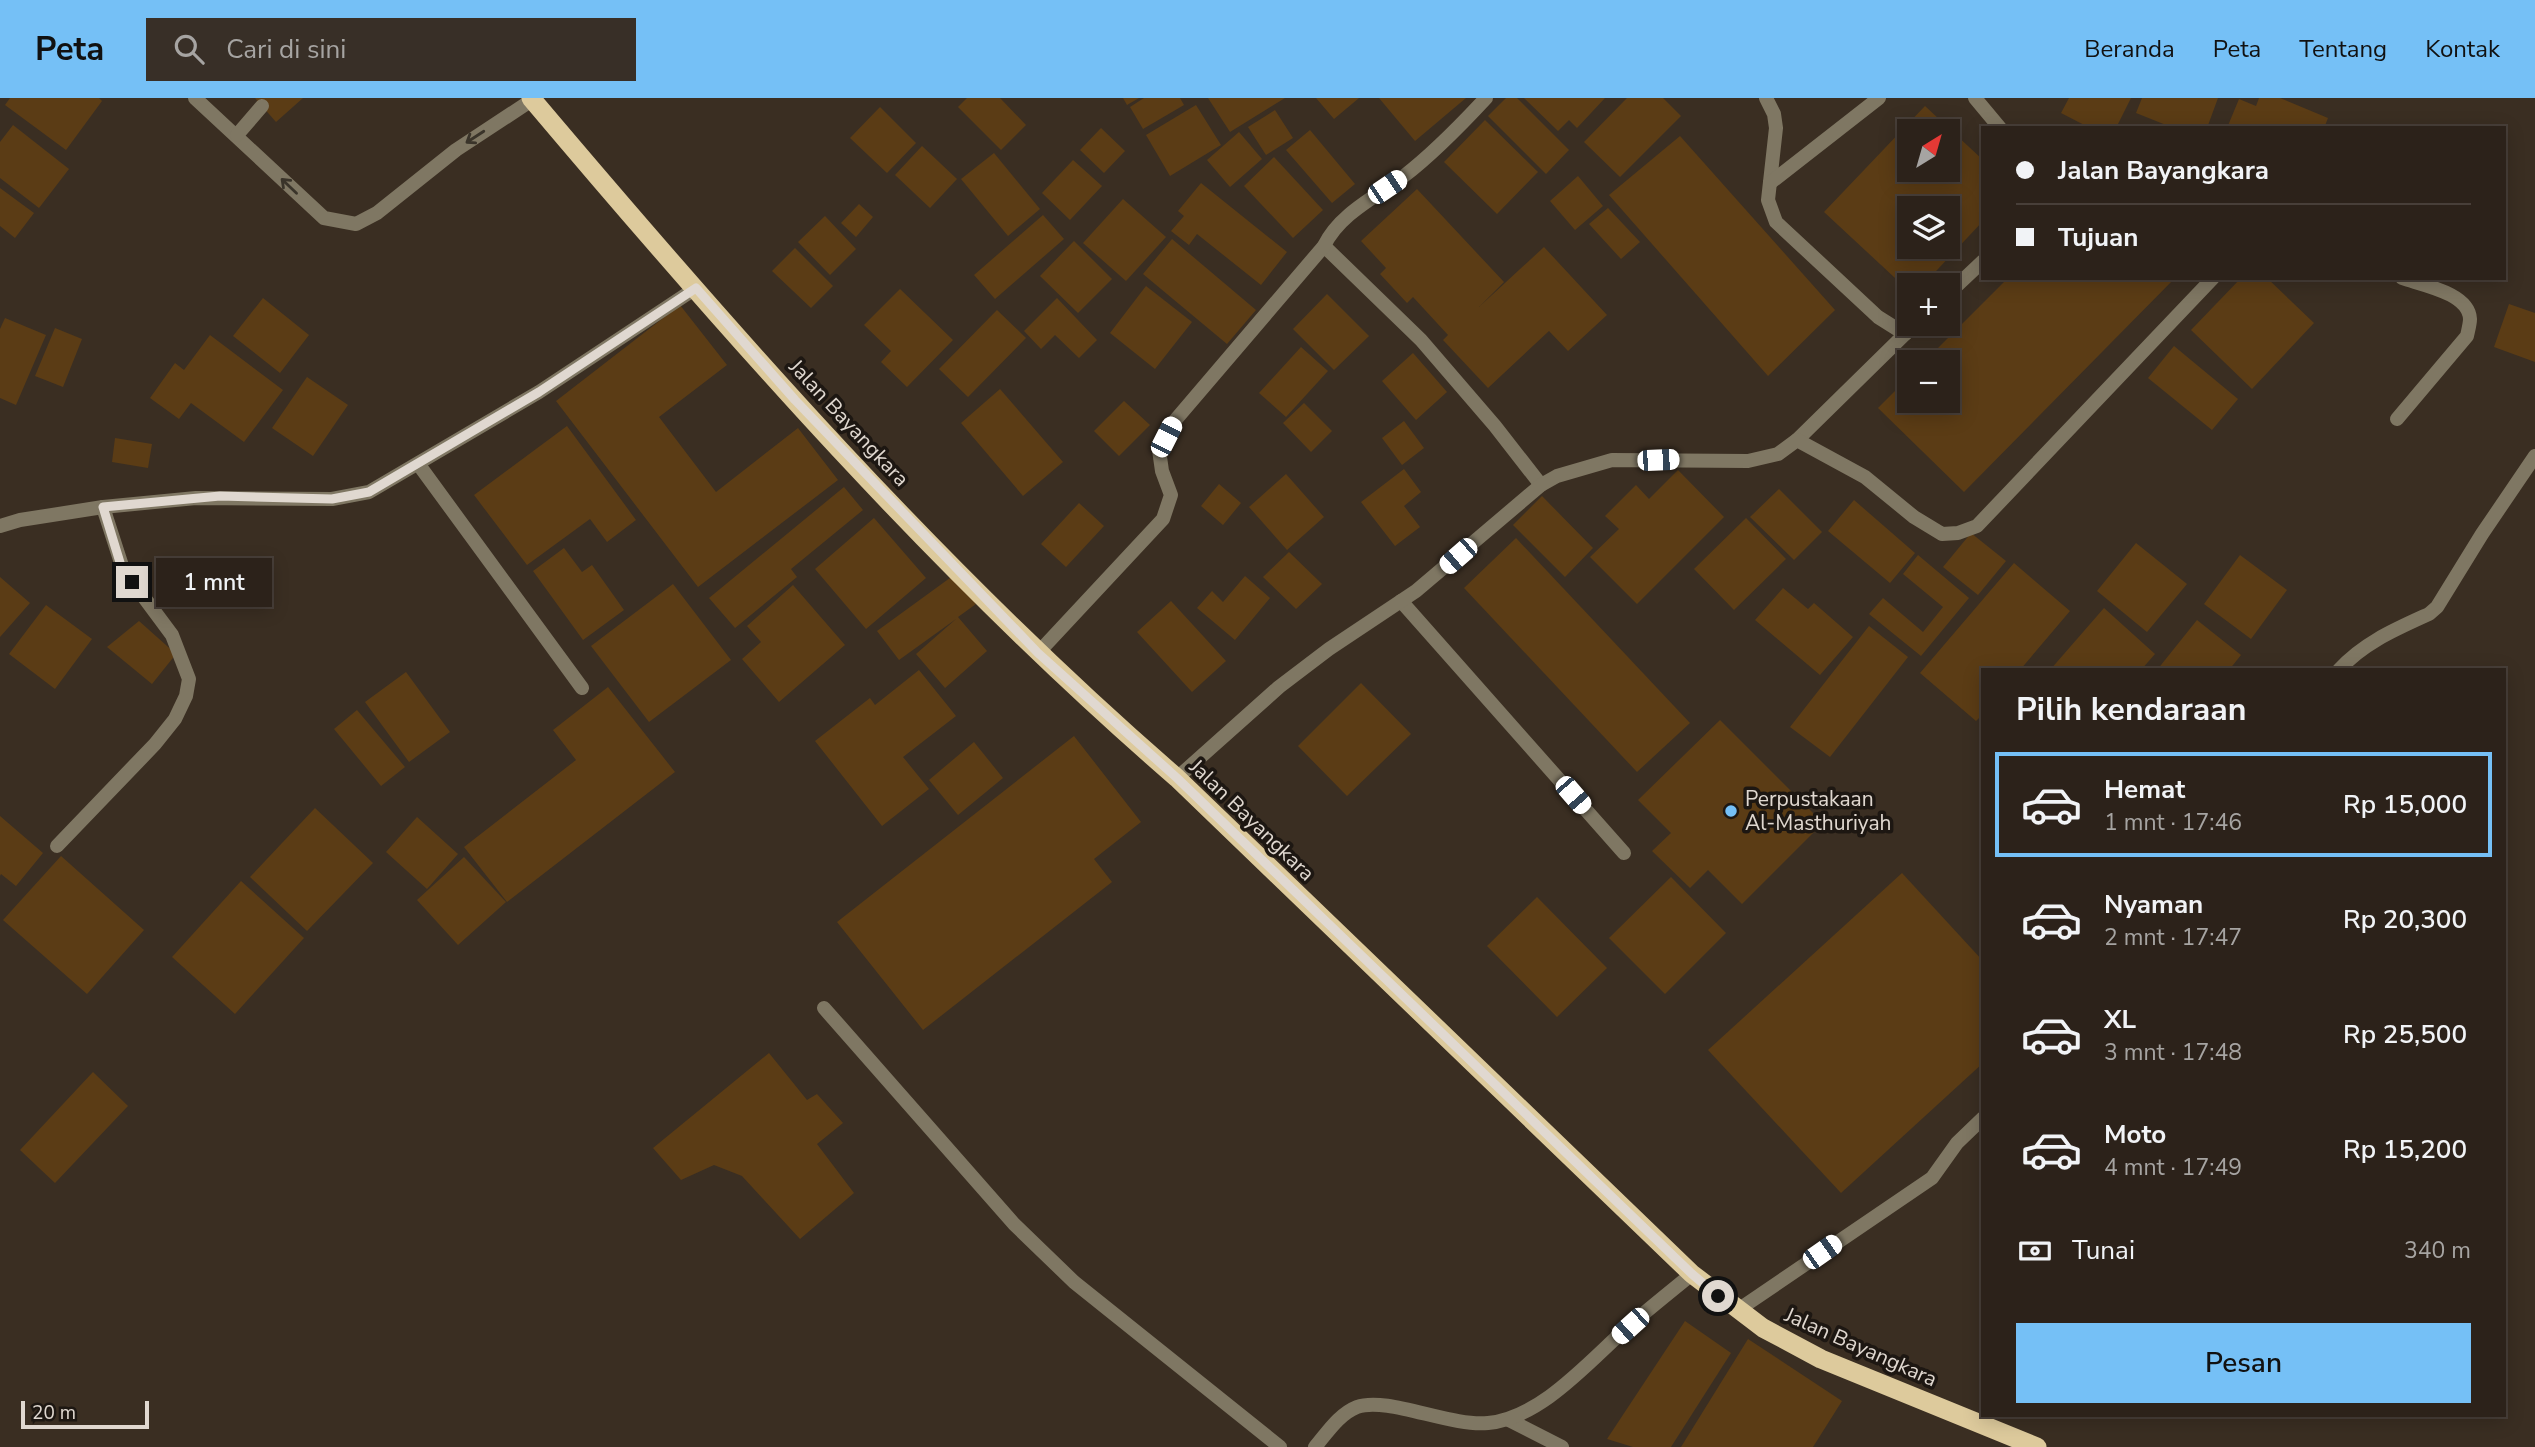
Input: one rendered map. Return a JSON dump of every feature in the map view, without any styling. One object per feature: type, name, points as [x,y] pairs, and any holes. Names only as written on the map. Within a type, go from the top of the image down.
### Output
[{"type":"highway","name":"Jalan Bayangkara","points":[[532,99],[795,400],[1038,653],[1177,778],[1692,1274],[1763,1328],[1821,1359],[2037,1447]]},
{"type":"street","points":[[195,98],[324,218],[356,224],[377,213],[456,150],[532,99]]},
{"type":"street","points":[[1038,653],[1163,519],[1171,495],[1162,471],[1159,450],[1172,424],[1324,246],[1329,235],[1349,216],[1441,145],[1486,98]]},
{"type":"street","points":[[1766,98],[1774,114],[1776,128],[1768,200],[1776,222],[1878,317],[1897,324]]},
{"type":"street","points":[[1770,183],[1879,98]]},
{"type":"street","points":[[1975,98],[1998,126]]},
{"type":"street","points":[[237,135],[262,106]]},
{"type":"street","points":[[1324,246],[1421,340],[1541,485]]},
{"type":"street","points":[[1960,283],[1981,263]]},
{"type":"street","points":[[1797,440],[1864,477],[1914,517],[1942,534],[1958,533],[1977,526],[2211,280]]},
{"type":"street","points":[[2397,419],[2467,336],[2470,319],[2467,309],[2456,297],[2408,280]]},
{"type":"street","points":[[0,526],[20,520],[103,507],[220,496],[305,499],[352,496],[369,492],[539,392],[696,288]]},
{"type":"street","points":[[1177,778],[1279,688],[1329,649],[1416,592],[1541,485],[1557,476],[1612,460],[1748,461],[1778,454],[1797,440],[1904,336]]},
{"type":"street","points":[[2341,668],[2365,646],[2429,614],[2437,607],[2535,456]]},
{"type":"street","points":[[419,465],[582,688]]},
{"type":"street","points":[[57,846],[175,719],[186,696],[189,679],[173,635],[122,569],[103,507]]},
{"type":"street","points":[[1401,601],[1624,853]]},
{"type":"street","points":[[824,1008],[1024,1234],[1074,1282],[1280,1447]]},
{"type":"street","points":[[1738,1310],[1932,1178],[1957,1143],[1981,1120]]},
{"type":"street","points":[[1315,1447],[1337,1420],[1356,1407],[1373,1404],[1464,1423],[1486,1424],[1509,1420],[1568,1382],[1692,1274]]},
{"type":"street","points":[[1509,1420],[1562,1447]]},
{"type":"building","points":[[10,98],[99,98],[102,101],[66,150],[5,105]]},
{"type":"building","points":[[255,98],[303,98],[276,122]]},
{"type":"building","points":[[967,98],[1000,98],[1026,125],[1001,150],[958,107]]},
{"type":"building","points":[[1123,98],[1139,98],[1127,105]]},
{"type":"building","points":[[1144,98],[1180,98],[1184,105],[1143,129],[1130,107]]},
{"type":"building","points":[[1208,98],[1285,98],[1230,132]]},
{"type":"building","points":[[1316,98],[1359,98],[1334,119]]},
{"type":"building","points":[[1379,98],[1466,98],[1415,141]]},
{"type":"building","points":[[1506,98],[1517,98],[1569,150],[1546,174],[1488,116]]},
{"type":"building","points":[[1524,98],[1605,98],[1577,128],[1569,120],[1558,131]]},
{"type":"building","points":[[1627,98],[1663,98],[1681,116],[1620,177],[1584,142]]},
{"type":"building","points":[[2069,98],[2131,98],[2117,126],[2086,126],[2061,113]]},
{"type":"building","points":[[2142,98],[2218,98],[2208,126],[2166,126],[2136,113]]},
{"type":"building","points":[[2259,98],[2280,98],[2328,118],[2325,126],[2228,126],[2239,99],[2256,106]]},
{"type":"building","points":[[1196,105],[1221,145],[1170,176],[1146,135]]},
{"type":"building","points":[[1925,106],[1939,119],[1913,119]]},
{"type":"building","points":[[880,107],[916,143],[887,173],[850,138]]},
{"type":"building","points":[[1275,110],[1293,138],[1266,155],[1248,127]]},
{"type":"building","points":[[1485,120],[1538,172],[1497,214],[1444,162]]},
{"type":"building","points":[[13,125],[69,169],[39,208],[0,178],[0,142]]},
{"type":"building","points":[[1101,128],[1125,151],[1104,173],[1080,150]]},
{"type":"building","points":[[1310,130],[1355,184],[1332,203],[1286,150]]},
{"type":"building","points":[[1239,132],[1262,159],[1230,187],[1207,160]]},
{"type":"building","points":[[1897,135],[1897,182],[1960,182],[1960,139],[1981,158],[1981,223],[1960,246],[1960,196],[1897,196],[1897,259],[1947,259],[1934,273],[1897,273],[1897,280],[1824,212]]},
{"type":"building","points":[[1680,136],[1835,310],[1768,376],[1609,195]]},
{"type":"building","points":[[922,146],[957,179],[930,208],[895,175]]},
{"type":"building","points":[[994,153],[1040,209],[1008,236],[961,179]]},
{"type":"building","points":[[1274,157],[1323,210],[1293,238],[1244,186]]},
{"type":"building","points":[[1073,160],[1102,186],[1070,220],[1042,193]]},
{"type":"building","points":[[1578,176],[1603,206],[1575,230],[1550,201]]},
{"type":"building","points":[[1201,183],[1287,252],[1261,285],[1197,234],[1189,245],[1171,231],[1184,216],[1178,211]]},
{"type":"building","points":[[0,188],[34,213],[15,238],[0,226]]},
{"type":"building","points":[[1417,189],[1504,282],[1479,307],[1544,247],[1607,315],[1568,351],[1549,331],[1488,388],[1443,340],[1448,335],[1413,297],[1407,303],[1380,274],[1386,268],[1361,241]]},
{"type":"building","points":[[1123,199],[1166,237],[1126,281],[1083,243]]},
{"type":"building","points":[[859,204],[873,217],[856,237],[841,223]]},
{"type":"building","points":[[1608,208],[1640,242],[1621,259],[1589,224]]},
{"type":"building","points":[[1043,215],[1064,239],[995,299],[974,275]]},
{"type":"building","points":[[825,216],[856,249],[830,275],[798,242]]},
{"type":"building","points":[[1172,239],[1256,310],[1227,344],[1143,274]]},
{"type":"building","points":[[1074,241],[1112,279],[1078,313],[1040,276]]},
{"type":"building","points":[[795,248],[833,286],[811,308],[772,271]]},
{"type":"building","points":[[2006,280],[2173,280],[1964,492],[1878,408],[1897,389],[1897,413],[1960,413],[1960,350],[1936,350],[1950,336],[1960,336],[1960,326]]},
{"type":"building","points":[[2239,280],[2269,280],[2314,323],[2252,389],[2191,330]]},
{"type":"building","points":[[1146,286],[1192,322],[1155,369],[1110,333]]},
{"type":"building","points":[[900,289],[953,340],[907,387],[881,362],[891,351],[864,325]]},
{"type":"building","points":[[1327,294],[1369,336],[1334,370],[1293,329]]},
{"type":"building","points":[[263,298],[309,335],[280,373],[233,336]]},
{"type":"building","points":[[1057,298],[1097,340],[1079,358],[1055,335],[1041,349],[1024,331]]},
{"type":"building","points":[[2509,304],[2535,313],[2535,362],[2494,347]]},
{"type":"building","points":[[680,305],[727,365],[659,417],[716,492],[798,428],[838,480],[698,587],[556,401]]},
{"type":"building","points":[[997,310],[1026,338],[968,397],[939,369]]},
{"type":"building","points":[[5,318],[46,335],[16,405],[0,398],[0,329]]},
{"type":"building","points":[[55,328],[82,339],[63,387],[35,376]]},
{"type":"building","points":[[210,335],[283,390],[244,442],[191,403],[179,419],[150,398],[175,363],[184,370]]},
{"type":"building","points":[[2174,346],[2238,399],[2212,430],[2148,378]]},
{"type":"building","points":[[1301,347],[1328,371],[1286,417],[1259,393]]},
{"type":"building","points":[[1413,353],[1447,392],[1416,420],[1382,381]]},
{"type":"building","points":[[307,377],[348,405],[313,456],[272,428]]},
{"type":"building","points":[[1000,389],[1063,462],[1023,496],[961,423]]},
{"type":"building","points":[[1124,401],[1150,425],[1119,456],[1094,431]]},
{"type":"building","points":[[1304,403],[1332,431],[1311,452],[1283,423]]},
{"type":"building","points":[[1404,421],[1424,448],[1402,465],[1382,438]]},
{"type":"building","points":[[567,426],[636,520],[607,542],[590,519],[527,565],[474,495]]},
{"type":"building","points":[[115,438],[152,444],[148,468],[112,462]]},
{"type":"building","points":[[1404,469],[1421,492],[1404,506],[1420,527],[1395,546],[1361,502]]},
{"type":"building","points":[[1678,470],[1724,517],[1637,604],[1590,557],[1619,529],[1605,516],[1636,485],[1649,499]]},
{"type":"building","points":[[1286,474],[1324,517],[1287,550],[1249,507]]},
{"type":"building","points":[[1219,484],[1241,503],[1223,525],[1201,506]]},
{"type":"building","points":[[844,487],[863,510],[791,569],[797,577],[735,628],[709,598]]},
{"type":"building","points":[[1779,489],[1822,532],[1794,560],[1750,517]]},
{"type":"building","points":[[1542,496],[1593,548],[1565,577],[1513,525]]},
{"type":"building","points":[[1854,500],[1915,553],[1890,583],[1828,531]]},
{"type":"building","points":[[1079,503],[1104,526],[1066,567],[1041,544]]},
{"type":"building","points":[[874,518],[926,578],[866,629],[815,569]]},
{"type":"building","points":[[1746,518],[1786,559],[1734,610],[1694,569]]},
{"type":"building","points":[[1971,533],[2006,561],[1978,595],[1943,567]]},
{"type":"building","points":[[1516,538],[1690,723],[1637,772],[1464,588]]},
{"type":"building","points":[[2136,543],[2187,584],[2147,632],[2097,591]]},
{"type":"building","points":[[564,548],[582,572],[592,565],[624,610],[583,640],[533,571]]},
{"type":"building","points":[[1289,552],[1322,584],[1296,609],[1263,577]]},
{"type":"building","points":[[1918,555],[1969,598],[1921,656],[1869,614],[1883,598],[1923,632],[1943,607],[1903,574]]},
{"type":"building","points":[[2240,555],[2287,590],[2251,639],[2204,604]]},
{"type":"building","points":[[2014,563],[2070,611],[2022,668],[1981,668],[1981,716],[1976,721],[1920,673]]},
{"type":"building","points":[[954,575],[976,604],[958,617],[987,651],[945,688],[916,654],[956,619],[899,660],[877,631]]},
{"type":"building","points":[[1245,576],[1270,598],[1235,640],[1197,608],[1212,591],[1223,602]]},
{"type":"building","points":[[0,577],[30,603],[0,637]]},
{"type":"building","points":[[673,584],[731,660],[649,722],[591,646]]},
{"type":"building","points":[[793,585],[845,645],[779,702],[742,659],[761,642],[747,626]]},
{"type":"building","points":[[1783,588],[1808,609],[1814,603],[1853,637],[1820,675],[1755,620]]},
{"type":"building","points":[[1171,601],[1226,661],[1192,692],[1137,632]]},
{"type":"building","points":[[46,605],[92,639],[55,689],[9,654]]},
{"type":"building","points":[[2104,608],[2155,654],[2143,668],[2052,668]]},
{"type":"building","points":[[2197,620],[2241,655],[2231,668],[2159,668]]},
{"type":"building","points":[[139,621],[176,654],[152,684],[107,647]]},
{"type":"building","points":[[1869,626],[1908,657],[1830,757],[1790,727]]},
{"type":"building","points":[[919,670],[956,716],[903,757],[929,789],[882,826],[815,741],[870,698],[875,705]]},
{"type":"building","points":[[406,672],[450,732],[409,762],[365,702]]},
{"type":"building","points":[[1361,683],[1411,734],[1347,796],[1298,746]]},
{"type":"building","points":[[608,687],[675,772],[507,902],[464,847],[576,760],[553,730]]},
{"type":"building","points":[[357,710],[405,767],[381,786],[334,729]]},
{"type":"building","name":"Perpustakaan Al-Masthuriyah","points":[[1720,720],[1823,823],[1742,904],[1708,870],[1690,888],[1652,851],[1671,833],[1638,800]]},
{"type":"building","points":[[1074,736],[1141,822],[1094,859],[1112,882],[923,1030],[837,922]]},
{"type":"building","points":[[974,742],[1003,778],[958,815],[929,780]]},
{"type":"building","points":[[315,808],[373,863],[307,931],[250,877]]},
{"type":"building","points":[[0,816],[43,853],[16,886],[1,874],[0,876]]},
{"type":"building","points":[[417,817],[458,854],[427,889],[386,852]]},
{"type":"building","points":[[61,856],[144,930],[87,994],[3,920]]},
{"type":"building","points":[[464,857],[506,902],[458,945],[417,900]]},
{"type":"building","points":[[1902,873],[1981,959],[1981,1065],[1841,1193],[1708,1050]]},
{"type":"building","points":[[1671,877],[1726,933],[1665,994],[1609,938]]},
{"type":"building","points":[[241,881],[304,938],[235,1014],[172,957]]},
{"type":"building","points":[[1537,897],[1607,968],[1557,1017],[1487,946]]},
{"type":"building","points":[[769,1053],[807,1100],[817,1094],[843,1123],[817,1144],[854,1193],[800,1239],[742,1176],[714,1165],[681,1180],[653,1148]]},
{"type":"building","points":[[93,1072],[128,1106],[55,1183],[20,1150]]},
{"type":"building","points":[[1685,1321],[1731,1353],[1671,1447],[1633,1447],[1607,1439]]},
{"type":"building","points":[[1748,1339],[1842,1401],[1813,1447],[1681,1447]]},
{"type":"place","name":"Perpustakaan Al-Masthuriyah","points":[[1731,811]]},
{"type":"route","points":[[132,582],[122,569],[103,507],[220,496],[332,499],[369,492],[539,392],[696,288],[881,492],[1038,653],[1177,778],[1718,1296]]}]
